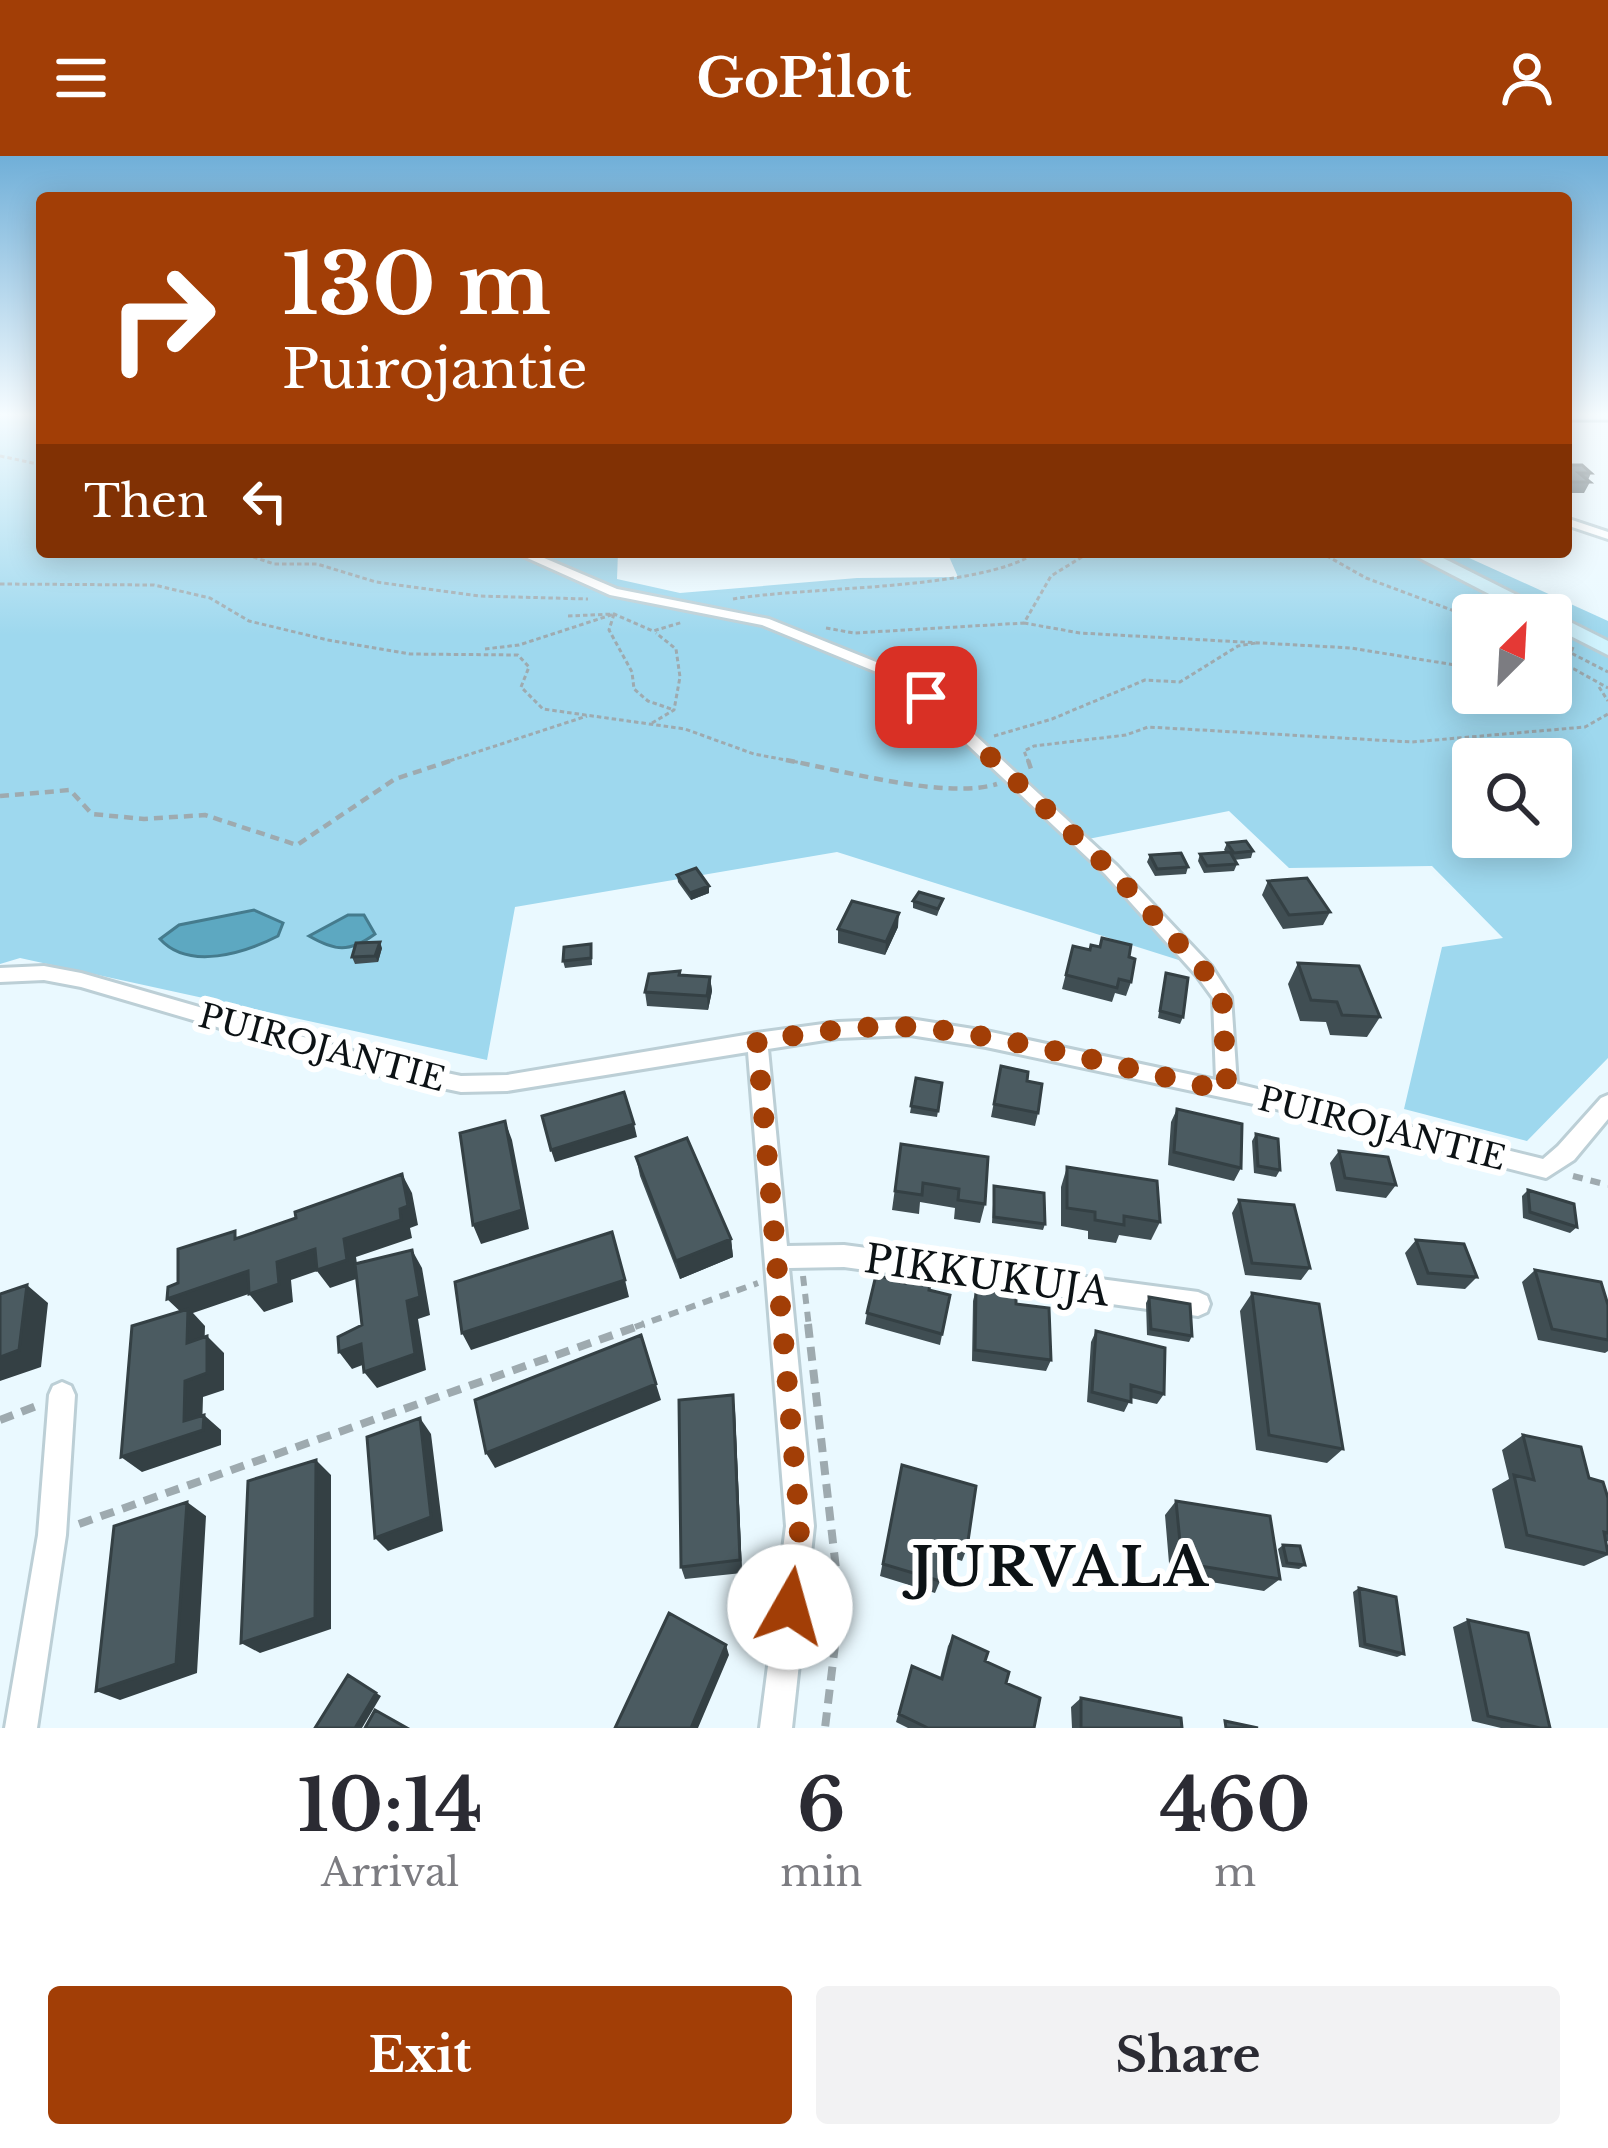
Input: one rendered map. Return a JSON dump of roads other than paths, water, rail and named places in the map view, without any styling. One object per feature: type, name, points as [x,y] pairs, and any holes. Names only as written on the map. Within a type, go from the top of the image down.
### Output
[{"type":"street","points":[[1572,522],[1608,536]]},
{"type":"street","points":[[534,558],[614,592],[793,633],[906,680],[1111,870],[1204,971],[1222,997],[1227,1091]]},
{"type":"street","points":[[1429,558],[1502,594]]},
{"type":"street","points":[[1572,630],[1608,649]]},
{"type":"street","name":"PUIROJANTIE","points":[[0,975],[44,973],[81,980],[380,1067],[461,1084],[507,1083],[838,1030],[910,1027],[1227,1091],[1546,1169],[1608,1104]]},
{"type":"street","points":[[757,1041],[800,1526],[776,1728]]},
{"type":"street","name":"PIKKUKUJA","points":[[777,1267],[844,1256],[1198,1304]]},
{"type":"street","points":[[21,1728],[52,1535],[62,1395]]},
{"type":"district","name":"JURVALA","points":[[1061,1567]]}]
